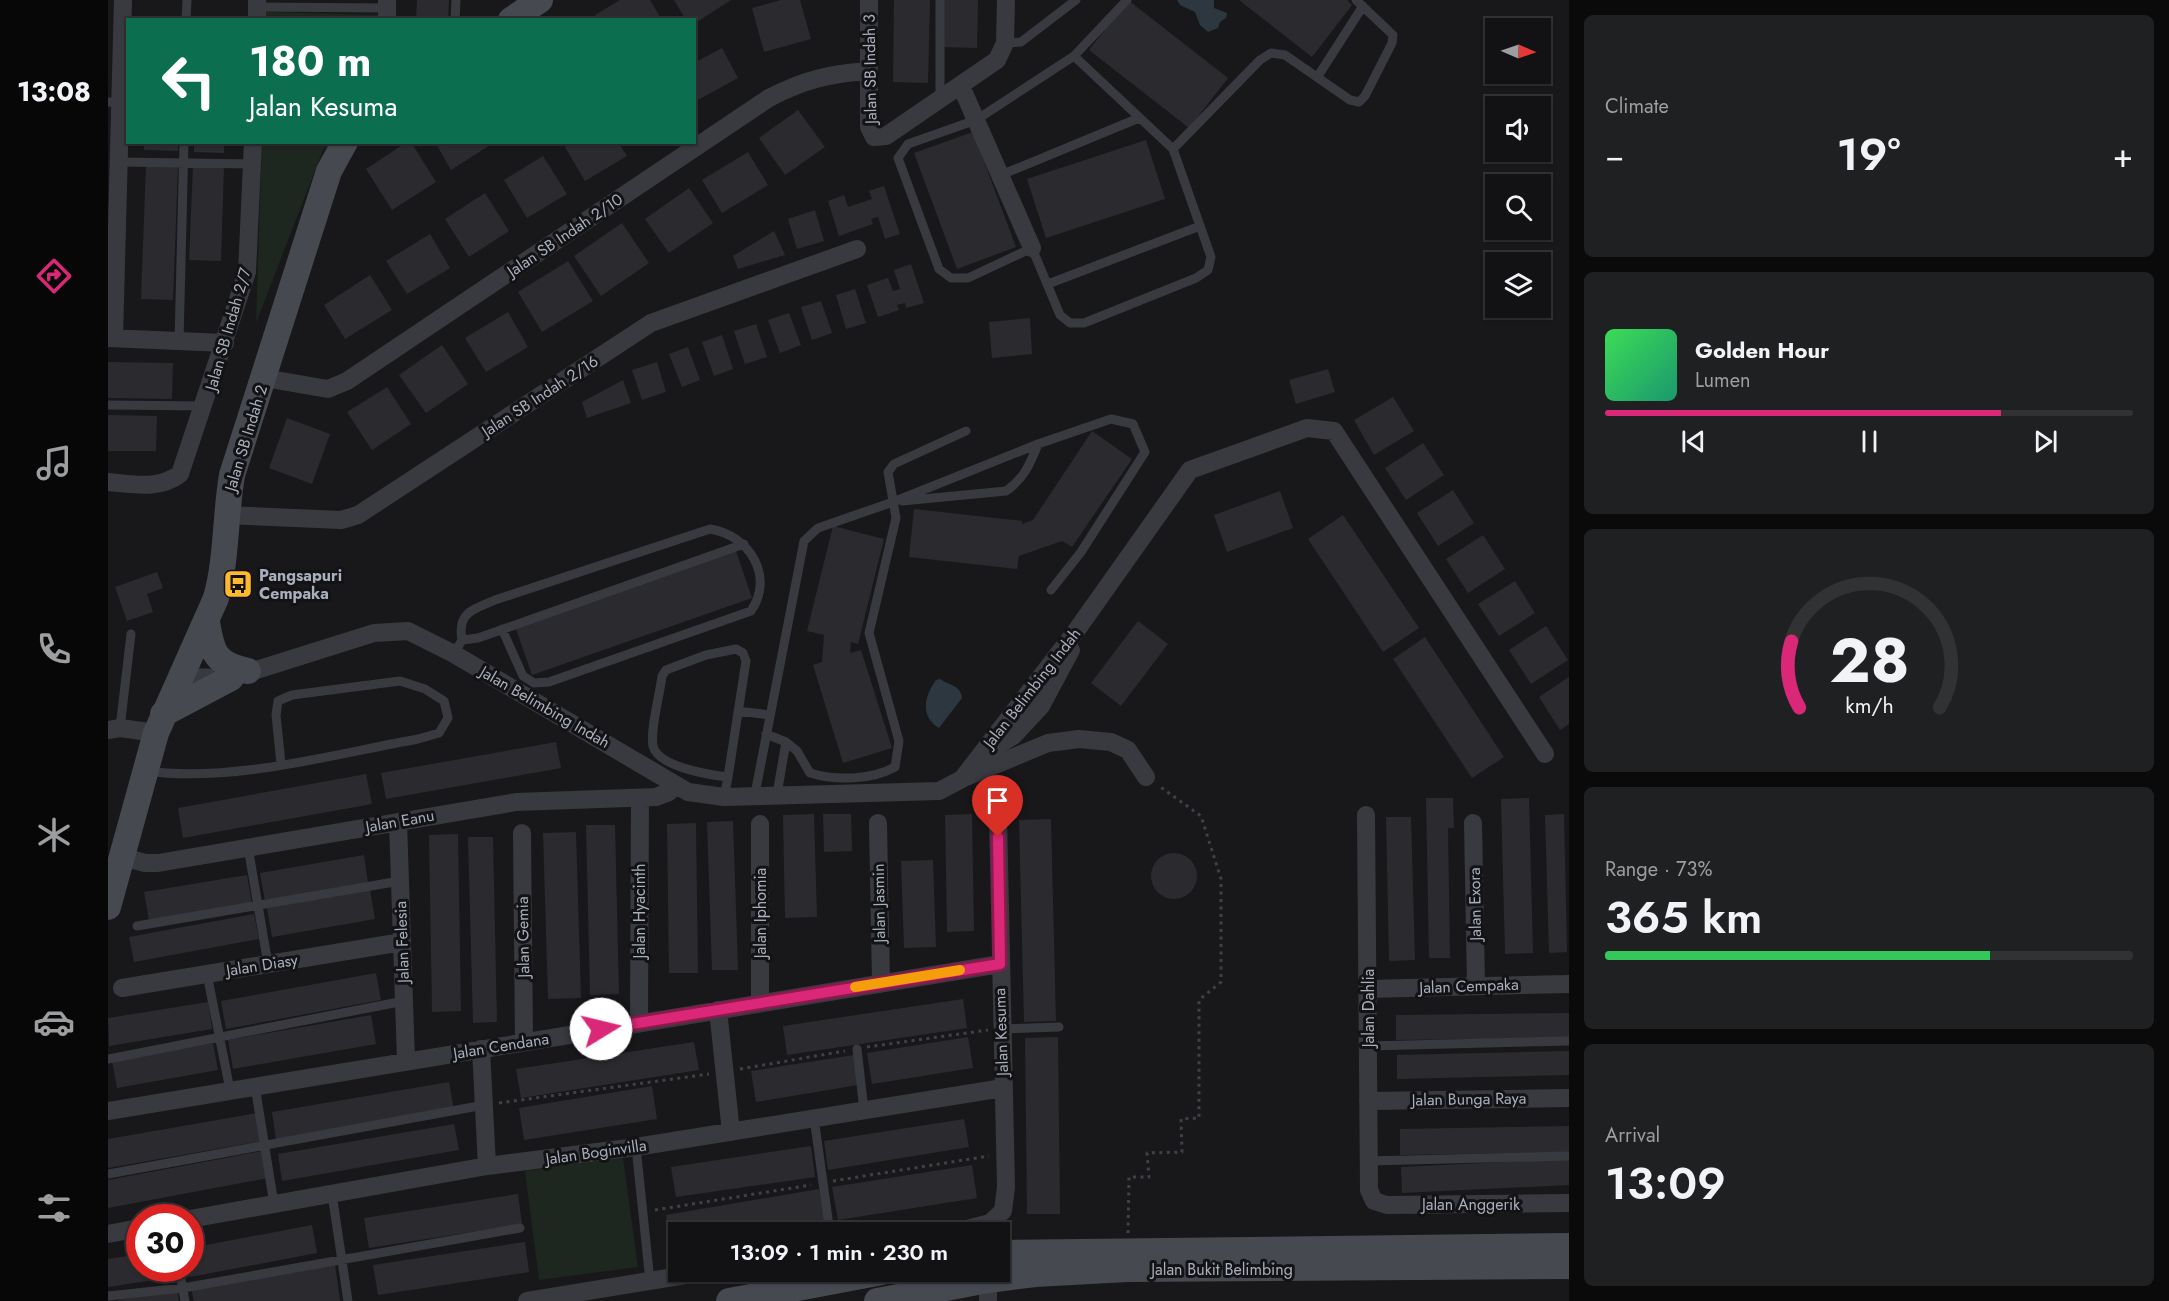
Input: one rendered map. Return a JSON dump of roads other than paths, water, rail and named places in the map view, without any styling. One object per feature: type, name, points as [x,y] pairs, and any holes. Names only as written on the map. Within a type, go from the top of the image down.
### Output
[{"type":"main road","points":[[514,18],[540,0]]},
{"type":"main road","name":"Jalan SB Indah 2","points":[[108,907],[159,724],[207,622],[222,577],[225,515],[232,475],[329,171],[344,144]]},
{"type":"main road","points":[[159,724],[239,675],[219,661],[211,648],[207,622]]},
{"type":"main road","name":"Jalan Bukit Belimbing","points":[[1010,1253],[1127,1249],[1569,1246]]},
{"type":"main road","name":"Jalan Bukit Belimbing","points":[[877,1301],[988,1284],[1035,1274],[1127,1269],[1569,1266]]},
{"type":"main road","points":[[729,1301],[829,1282]]},
{"type":"street","points":[[123,0],[114,103],[119,162],[111,338],[225,343]]},
{"type":"street","name":"Jalan SB Indah 3","points":[[869,0],[867,71],[869,127],[874,137],[886,136],[940,100]]},
{"type":"street","points":[[940,100],[997,60],[1005,43],[1006,0]]},
{"type":"street","name":"Jalan SB Indah 2/10","points":[[264,378],[328,389],[348,381],[769,98],[801,81],[832,74],[867,71]]},
{"type":"street","points":[[961,86],[1032,248]]},
{"type":"street","name":"Jalan SB Indah 2/7","points":[[108,482],[158,485],[170,482],[180,474],[205,406],[247,272],[253,144]]},
{"type":"street","name":"Jalan SB Indah 2/16","points":[[225,515],[341,520],[358,515],[651,323],[857,249]]},
{"type":"street","name":"Jalan Belimbing Indah","points":[[180,677],[239,675],[374,633],[408,631],[458,647],[675,785],[704,796],[939,791],[962,779],[978,759],[1076,631],[1166,500],[1190,470],[1307,428],[1334,431],[1545,754]]},
{"type":"street","points":[[112,733],[159,724]]},
{"type":"street","points":[[962,779],[1011,756],[1048,743],[1079,739],[1111,742],[1128,750],[1146,777]]},
{"type":"street","name":"Jalan Eanu","points":[[123,857],[158,864],[516,802],[639,798],[669,792],[675,785]]},
{"type":"street","name":"Jalan Hyacinth","points":[[639,798],[639,1023]]},
{"type":"street","name":"Jalan Dahlia","points":[[1366,815],[1369,1161],[1370,1190],[1374,1201]]},
{"type":"street","name":"Jalan Kesuma","points":[[991,1222],[1002,1211],[1006,1187],[998,816]]},
{"type":"street","name":"Jalan Felesia","points":[[398,822],[406,1061]]},
{"type":"street","name":"Jalan Jasmin","points":[[878,823],[881,983]]},
{"type":"street","name":"Jalan Exora","points":[[1473,823],[1476,986]]},
{"type":"street","name":"Jalan Iphomia","points":[[760,824],[760,1003]]},
{"type":"street","name":"Jalan Gemia","points":[[522,833],[524,1042]]},
{"type":"street","name":"Jalan Diasy","points":[[122,988],[402,942]]},
{"type":"street","name":"Jalan Cendana","points":[[108,1111],[1000,964]]},
{"type":"street","name":"Jalan Cempaka","points":[[1368,989],[1569,984]]},
{"type":"street","points":[[718,1010],[731,1132]]},
{"type":"street","points":[[481,1049],[487,1166]]},
{"type":"street","name":"Jalan Boginvilla","points":[[204,1216],[487,1166],[636,1147],[1003,1088]]},
{"type":"street","name":"Jalan Bunga Raya","points":[[1368,1101],[1569,1098]]},
{"type":"street","name":"Jalan Anggerik","points":[[1374,1201],[1386,1205],[1569,1203]]},
{"type":"street","points":[[108,1234],[126,1231]]},
{"type":"street","points":[[527,1301],[668,1278]]},
{"type":"lane","points":[[186,18],[187,0]]},
{"type":"lane","points":[[455,18],[456,0]]},
{"type":"lane","points":[[940,0],[940,100]]},
{"type":"lane","points":[[1005,43],[1021,42],[1076,0]]},
{"type":"lane","points":[[1074,56],[1173,149],[1211,257],[1208,270],[1196,278],[1084,323],[1070,323],[1060,315],[1032,248],[968,278],[951,278],[939,269],[898,158],[908,144],[976,120],[1074,56],[1127,0]]},
{"type":"lane","points":[[1173,149],[1260,60],[1271,52],[1285,55],[1350,100],[1359,102],[1365,96],[1392,43],[1393,34],[1360,3],[1318,76]]},
{"type":"lane","points":[[257,9],[319,4],[387,9]]},
{"type":"lane","points":[[1001,175],[1138,118]]},
{"type":"lane","points":[[179,340],[184,144]]},
{"type":"lane","points":[[119,162],[253,164]]},
{"type":"lane","points":[[1048,284],[1200,226]]},
{"type":"lane","points":[[108,405],[205,406]]},
{"type":"lane","points":[[755,794],[804,541],[818,528],[893,502],[1038,444],[1112,420],[1133,424],[1145,452],[1081,552],[1051,590]]},
{"type":"lane","points":[[766,734],[786,742],[797,751],[810,773],[820,776],[881,775],[895,767],[899,741],[869,633],[896,518],[888,472],[894,464],[966,431]]},
{"type":"lane","points":[[893,502],[1006,491],[1018,483],[1030,466],[1038,444]]},
{"type":"lane","points":[[502,629],[523,676],[534,683],[549,682],[751,611],[759,599],[760,581],[753,558],[744,544],[728,532],[710,529],[495,600],[465,614],[459,627],[458,647],[502,629],[744,544]]},
{"type":"lane","points":[[112,733],[131,634]]},
{"type":"lane","points":[[724,797],[728,777],[746,661],[743,652],[736,649],[671,666],[662,676],[654,749],[687,771],[728,777]]},
{"type":"lane","points":[[146,771],[174,775],[217,773],[281,764],[440,733],[448,718],[444,701],[425,689],[400,681],[292,695],[278,701],[276,715],[281,764]]},
{"type":"lane","points":[[738,711],[770,715]]},
{"type":"lane","points":[[777,794],[786,742]]},
{"type":"lane","points":[[248,847],[268,964]]},
{"type":"lane","points":[[137,926],[400,881]]},
{"type":"lane","points":[[207,974],[230,1090]]},
{"type":"lane","points":[[108,1059],[404,1001]]},
{"type":"lane","points":[[1001,1029],[1059,1027]]},
{"type":"lane","points":[[1368,1046],[1569,1041]]},
{"type":"lane","points":[[857,1049],[864,1110]]},
{"type":"lane","points":[[255,1086],[274,1204]]},
{"type":"lane","points":[[108,1174],[484,1106]]},
{"type":"lane","points":[[814,1118],[828,1222]]},
{"type":"lane","points":[[636,1147],[650,1281]]},
{"type":"lane","points":[[1369,1161],[1569,1156]]},
{"type":"lane","points":[[332,1194],[348,1301]]},
{"type":"lane","points":[[108,1296],[183,1288],[520,1228]]},
{"type":"lane","points":[[182,1282],[185,1301]]},
{"type":"place","name":"Pangsapuri Cempaka","points":[[238,584]]}]
